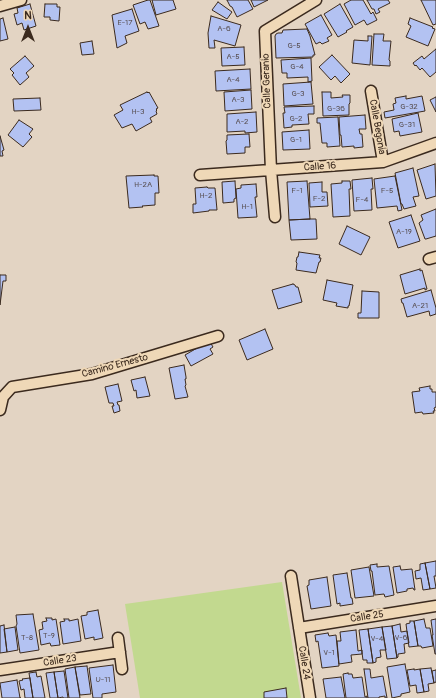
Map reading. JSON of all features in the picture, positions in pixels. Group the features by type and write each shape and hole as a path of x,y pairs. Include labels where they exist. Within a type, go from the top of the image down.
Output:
{"street":[{"path":"0,6 21,0"},
{"name":"Calle Geranio","path":"275,217 271,170 265,31 316,0"},
{"name":"Calle Begonia","path":"370,91 383,162"},
{"name":"Calle 16","path":"200,175 383,162 436,143"},
{"name":"Camino Ernesto","path":"0,410 4,397 12,386 92,374 218,336"},
{"name":"Calle 24","path":"291,576 310,698"},
{"name":"Calle 25","path":"299,628 436,606"},
{"path":"118,638 122,669"},
{"name":"Calle 23","path":"0,670 120,652"}],"green space":[{"path":"282,582 301,698 140,698 125,604"}],"building":[{"path":"150,0 159,26 148,29 145,22 140,24 133,5"},
{"path":"152,0 173,0 176,9 156,15"},
{"path":"227,0 248,0 253,9 237,17"},
{"path":"251,0 268,0 254,7"},
{"path":"351,0 363,0 371,14 373,12 377,20 367,25 364,20 355,25 344,4"},
{"path":"367,0 388,0 390,3 378,9 380,12 376,14"},
{"path":"421,0 436,0 436,24 433,25"},
{"path":"218,2 232,12 227,19 212,10"},
{"path":"30,4 36,26 24,30 22,23 17,25 14,14 18,13 17,8"},
{"path":"45,4 57,4 57,7 60,7 59,21 50,20 50,17 44,17"},
{"path":"340,4 353,27 338,37 324,14"},
{"path":"132,9 139,31 125,36 127,43 117,48 112,15"},
{"path":"321,15 332,35 327,38 329,41 322,44 320,42 316,44 305,24"},
{"path":"211,16 241,25 235,46 214,40 215,48 209,48 208,33"},
{"path":"3,18 8,39 0,41 0,19"},
{"path":"410,18 435,29 428,46 406,37 411,26 408,24"},
{"path":"307,29 315,55 313,55 313,57 276,58 276,34 282,33 283,30"},
{"path":"374,34 384,34 383,41 391,41 389,60 390,66 372,65"},
{"path":"368,36 372,36 370,65 352,63 354,40 368,41"},
{"path":"92,41 94,54 82,55 80,43"},
{"path":"244,47 245,65 222,66 221,48"},
{"path":"436,49 436,72 430,77 422,68 420,70 413,63 422,56 424,59"},
{"path":"332,55 350,74 341,83 335,76 331,80 319,67"},
{"path":"25,56 34,66 26,73 29,77 20,85 12,75 14,73 10,69"},
{"path":"311,58 312,81 308,82 308,77 287,78 287,73 282,73 281,60"},
{"path":"250,69 251,89 216,91 215,71"},
{"path":"311,82 313,104 284,106 283,84"},
{"path":"251,90 252,109 225,111 224,92"},
{"path":"149,92 158,108 156,109 157,114 150,118 152,122 136,131 132,124 122,128 114,115 123,110 120,105"},
{"path":"322,92 331,92 331,98 343,97 342,95 350,95 349,115 323,116"},
{"path":"406,96 406,99 422,96 425,111 385,118 384,112 394,110 393,104 396,103 395,98"},
{"path":"436,97 436,112 430,100"},
{"path":"40,98 41,110 14,111 13,99"},
{"path":"314,106 314,114 308,114 309,124 292,125 292,127 284,128 284,107"},
{"path":"256,112 257,132 227,132 227,114"},
{"path":"418,113 422,132 400,136 399,131 394,132 392,119"},
{"path":"365,115 366,129 359,129 360,134 362,134 363,147 342,147 339,117"},
{"path":"338,117 340,146 327,147 327,143 322,143 320,123 317,123 317,118"},
{"path":"19,120 33,129 29,134 32,137 23,147 8,135"},
{"path":"309,130 310,149 283,150 282,132"},
{"path":"249,134 250,147 245,147 245,153 227,154 227,135"},
{"path":"0,136 4,150 2,151 3,156 0,156"},
{"path":"435,164 436,196 426,199 417,170"},
{"path":"413,168 419,196 413,197 416,206 404,209 401,204 395,173"},
{"path":"126,176 158,176 159,193 155,193 155,205 129,208"},
{"path":"395,176 402,210 398,211 397,206 377,208 374,179"},
{"path":"372,178 372,210 354,211 352,180"},
{"path":"235,181 236,198 234,199 234,202 223,203 222,182"},
{"path":"307,181 310,219 289,220 287,182"},
{"path":"342,181 350,181 350,216 333,217 331,184 342,183"},
{"path":"322,182 322,192 327,192 328,206 310,207 309,183"},
{"path":"256,184 257,197 255,197 257,217 238,218 236,189 241,188 241,185"},
{"path":"195,188 215,188 217,210 193,213 193,204 196,204"},
{"path":"436,209 436,236 425,239 419,223 423,220 421,215"},
{"path":"411,215 420,241 398,248 389,222"},
{"path":"316,219 317,239 291,240 289,220"},
{"path":"347,226 370,237 361,255 339,244"},
{"path":"299,252 320,255 319,258 321,258 316,273 296,270 296,262"},
{"path":"420,269 420,271 422,270 427,289 425,290 425,288 405,294 400,275"},
{"path":"0,275 6,275 6,281 3,281 0,305"},
{"path":"327,280 353,285 348,308 336,306 337,303 323,300"},
{"path":"293,284 298,287 302,302 278,309 272,290"},
{"path":"431,290 436,308 436,314 430,316 429,311 407,317 401,299"},
{"path":"362,291 379,292 379,318 358,318 358,313 361,313"},
{"path":"265,329 273,349 247,360 239,340"},
{"path":"210,342 213,347 210,349 213,354 191,366 185,355"},
{"path":"184,365 186,377 185,386 188,397 175,399 169,368"},
{"path":"145,377 150,396 137,398 136,390 134,391 131,380"},
{"path":"118,384 122,401 117,402 120,411 114,413 112,406 114,406 113,403 109,403 105,387"},
{"path":"430,386 432,392 436,392 436,407 434,408 435,411 433,411 434,413 415,413 412,392 420,391 419,388"},
{"path":"436,561 436,576 434,576 436,588 430,589 425,563"},
{"path":"425,563 430,589 423,590 421,578 416,579 415,571 420,570 420,564"},
{"path":"377,564 377,567 389,566 394,595 385,597 384,594 375,595 370,565"},
{"path":"400,566 401,570 412,569 415,590 413,588 407,589 407,591 397,593 393,567"},
{"path":"369,567 374,596 355,598 351,570"},
{"path":"347,573 353,604 340,606 340,603 337,604 333,575"},
{"path":"327,577 331,606 311,609 307,586 309,585 309,580"},
{"path":"98,610 103,638 94,640 94,637 85,639 81,616 87,615 87,612"},
{"path":"33,614 39,650 20,653 16,615"},
{"path":"46,618 52,618 52,620 56,619 60,645 51,646 50,643 41,645 39,630 43,629 42,622 47,621"},
{"path":"64,619 69,619 69,621 78,619 81,641 63,644 60,622 65,621"},
{"path":"424,619 426,628 430,628 433,646 422,648 421,646 418,646 414,621"},
{"path":"436,619 436,654 435,654 431,620"},
{"path":"410,621 414,621 418,646 409,647 406,624 410,623"},
{"path":"400,624 401,632 407,631 409,643 404,644 405,653 398,654 397,658 392,626"},
{"path":"4,625 7,652 0,653 0,626"},
{"path":"392,626 397,658 387,659 382,627"},
{"path":"15,627 18,650 7,652 4,629"},
{"path":"382,627 386,650 380,650 381,657 376,658 376,662 373,663 368,629"},
{"path":"368,629 373,663 367,663 367,660 363,660 359,630"},
{"path":"356,630 358,651 362,650 362,654 351,655 352,662 339,664 337,641 341,641 340,632"},
{"path":"328,633 329,636 336,635 339,666 322,668 318,641 316,642 315,635"},
{"path":"405,664 410,692 392,698 387,667"},
{"path":"113,665 116,692 102,694 102,698 93,698 89,668"},
{"path":"87,666 91,694 80,695 75,667"},
{"path":"75,667 80,698 69,698 65,669"},
{"path":"431,668 434,683 428,684 429,691 424,692 420,669"},
{"path":"364,669 370,669 371,678 383,676 387,698 385,698 385,696 379,698 368,698"},
{"path":"420,669 424,692 417,693 416,685 410,686 407,670"},
{"path":"436,670 436,682 434,683 432,671"},
{"path":"64,671 68,698 58,698 54,672"},
{"path":"36,672 37,677 41,676 45,698 33,698 29,673"},
{"path":"54,672 58,698 50,698 46,673"},
{"path":"343,674 352,674 353,678 362,677 365,697 367,696 367,698 346,698"},
{"path":"341,677 345,698 326,698 323,679"},
{"path":"30,678 33,698 25,698 24,689 21,690 19,681"},
{"path":"17,680 20,698 2,698 0,683"},
{"path":"286,688 287,698 264,698 264,692"}]}
